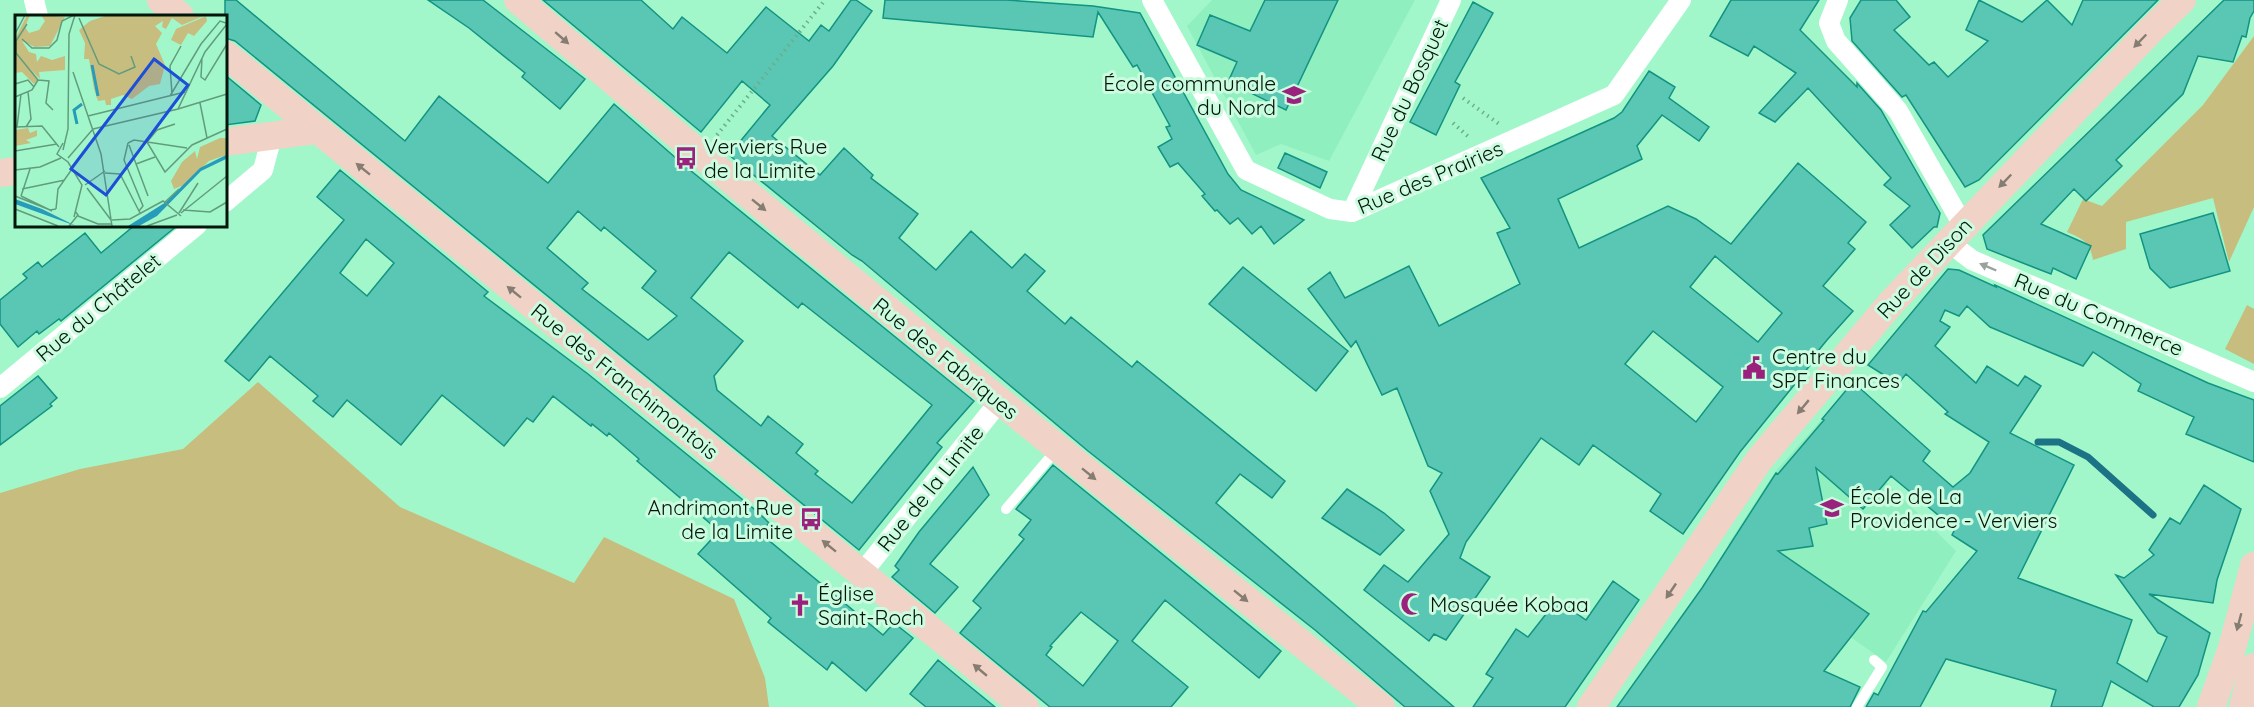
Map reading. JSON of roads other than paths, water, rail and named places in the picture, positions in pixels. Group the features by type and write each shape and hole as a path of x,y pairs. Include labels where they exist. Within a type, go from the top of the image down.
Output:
{"street":[{"path":"34,0 38,15"},
{"path":"160,0 179,15"},
{"name":"Rue des Fabriques","path":"518,0 700,156 999,402 1381,707"},
{"name":"Rue du Bosquet","path":"1352,212 1451,0"},
{"name":"Rue des Prairies","path":"1155,5 1246,170 1330,209 1352,212 1614,95 1681,0"},
{"path":"1838,0 1829,23 1836,41 1898,111 1955,233"},
{"name":"Rue de Dison","path":"1591,707 1759,460 1891,303 1955,233 2182,0"},
{"name":"Rue des Franchimontois","path":"226,55 315,130 1025,707"},
{"path":"226,142 315,130"},
{"path":"226,201 263,170 272,136"},
{"path":"0,173 15,171"},
{"name":"Rue du Châtelet","path":"0,388 196,226"},
{"name":"Rue du Commerce","path":"1955,233 1972,260 2254,382"},
{"name":"Rue de la Limite","path":"862,573 999,402"},
{"path":"2211,707 2232,648 2254,566"},
{"path":"2247,704 2254,667"}],"lane":[{"path":"1006,509 1057,449"},
{"path":"1857,707 1882,667 1874,660"}],"waterway":[{"path":"2038,442 2059,442 2088,457 2153,515"}],"place":[{"name":"École communale du Nord","path":"1294,95"},
{"name":"Verviers Rue de la Limite","path":"686,158"},
{"name":"Centre du SPF Finances","path":"1754,368"},
{"name":"École de La Providence - Verviers","path":"1832,508"},
{"name":"Andrimont Rue de la Limite","path":"811,519"},
{"name":"Mosquée Kobaa","path":"1412,604"},
{"name":"Église Saint-Roch","path":"800,605"}]}
